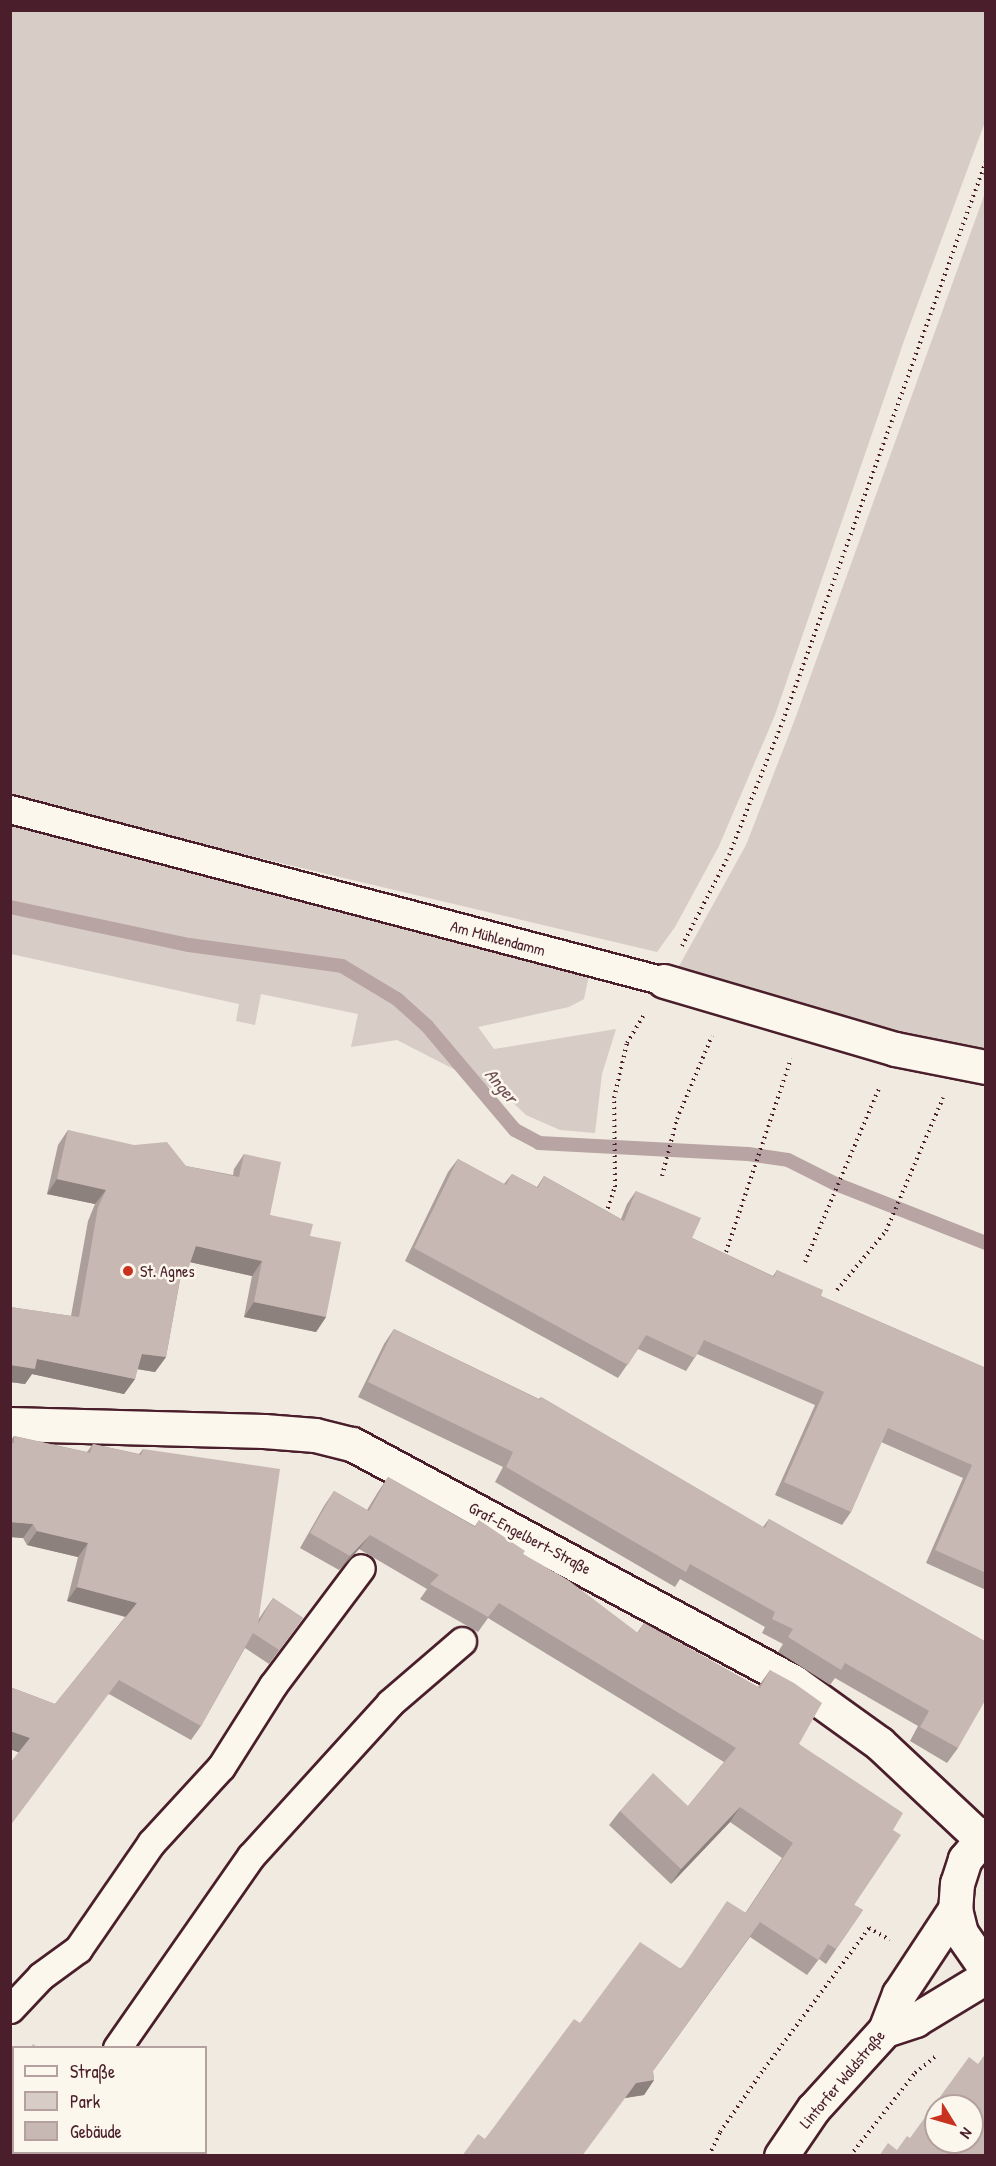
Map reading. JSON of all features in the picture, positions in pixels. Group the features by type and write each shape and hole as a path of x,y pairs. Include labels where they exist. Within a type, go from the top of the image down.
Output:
{"street":[{"name":"Am Mühlendamm","path":"664,981 895,1049 972,1064"},
{"name":"Graf-Engelbert-Straße","path":"10,1424 264,1431 315,1435 352,1444 794,1682 879,1743 983,1836"},
{"path":"983,1836 965,1859 957,1884 955,1909 961,1933 986,1969"},
{"name":"Lintorfer Waldstraße","path":"781,2156 821,2100 885,2030 900,1994 955,1909"},
{"path":"885,2030 915,2020 986,1977"}],"lane":[{"name":"Am Mühlendamm","path":"10,809 664,981"},
{"path":"10,2010 41,1976 78,1950 151,1844 220,1767 273,1685 361,1568"},
{"path":"118,2046 251,1856 390,1703 462,1641"}],"path":[{"path":"605,1217 615,1187 614,1098 627,1043 664,981 729,855 783,721 986,161"},
{"path":"662,1176 677,1119 727,999"},
{"path":"726,1252 769,1130 803,1022"},
{"path":"805,1262 895,1049"},
{"path":"837,1290 886,1231 907,1179 972,1064"},
{"path":"709,2156 752,2087 868,1928 922,1958"},
{"path":"850,2156 915,2073 941,2053"}],"green space":[{"path":"10,11 985,11 985,122 905,338 775,715 719,846 675,927 657,952 128,827 11,795"},
{"path":"985,193 985,1055 739,991 678,968 746,845 795,719"},
{"path":"10,818 589,975 584,999 569,1007 478,1027 494,1049 616,1029 602,1074 595,1133 560,1130 526,1115 506,1096 397,1040 351,1047 358,1014 261,994 255,1025 236,1021 239,1004 11,954"}],"building":[{"path":"68,1130 134,1145 167,1142 186,1166 239,1177 244,1154 281,1162 270,1215 313,1224 310,1236 341,1242 326,1317 254,1302 262,1261 196,1246 188,1269 182,1268 166,1357 142,1354 135,1379 37,1359 35,1369 10,1365 10,1307 79,1317 98,1207 106,1190 57,1179"},
{"path":"458,1159 506,1185 512,1174 538,1188 544,1176 624,1221 636,1191 701,1218 692,1238 774,1277 777,1270 823,1290 821,1296 986,1368 986,1573 935,1550 972,1465 888,1428 851,1512 784,1482 824,1392 704,1340 695,1358 646,1335 628,1365 414,1248"},
{"path":"394,1329 540,1400 541,1397 765,1528 769,1519 986,1642 986,1699 958,1748 920,1727 929,1711 845,1663 841,1670 788,1637 793,1629 772,1619 775,1612 690,1564 686,1572 506,1467 513,1452 368,1382"},
{"path":"14,1436 90,1453 93,1444 141,1455 143,1449 280,1469 258,1624 273,1598 303,1618 279,1650 253,1633 201,1726 119,1680 10,1826 10,1763 30,1738 10,1731 10,1687 55,1704 137,1603 77,1587 88,1543 37,1531 33,1524 10,1522 10,1443 14,1443"},
{"path":"388,1477 475,1527 479,1520 525,1551 523,1554 568,1580 638,1633 644,1623 760,1688 770,1670 794,1683 822,1703 799,1744 903,1813 893,1830 901,1835 854,1905 863,1910 836,1949 828,1944 818,1960 760,1922 653,2071 654,2080 636,2083 582,2156 462,2156 478,2134 485,2139 574,2019 580,2023 640,1942 681,1969 727,1901 746,1913 793,1843 740,1807 681,1869 620,1811 653,1773 688,1806 736,1748 499,1603 488,1617 430,1584 439,1575 370,1535 350,1556 310,1533 334,1491 369,1511"},
{"path":"986,2053 986,2156 879,2156 888,2143 897,2150 907,2136 910,2138 924,2119 924,2154 984,2154 984,2094 942,2094 969,2057 978,2064"}],"waterway":[{"name":"Anger","path":"10,907 189,945 342,966 397,999 427,1026 515,1130 539,1143 748,1154 788,1160 836,1184 986,1243"}],"place":[{"name":"St. Agnes","path":"128,1271"}]}
